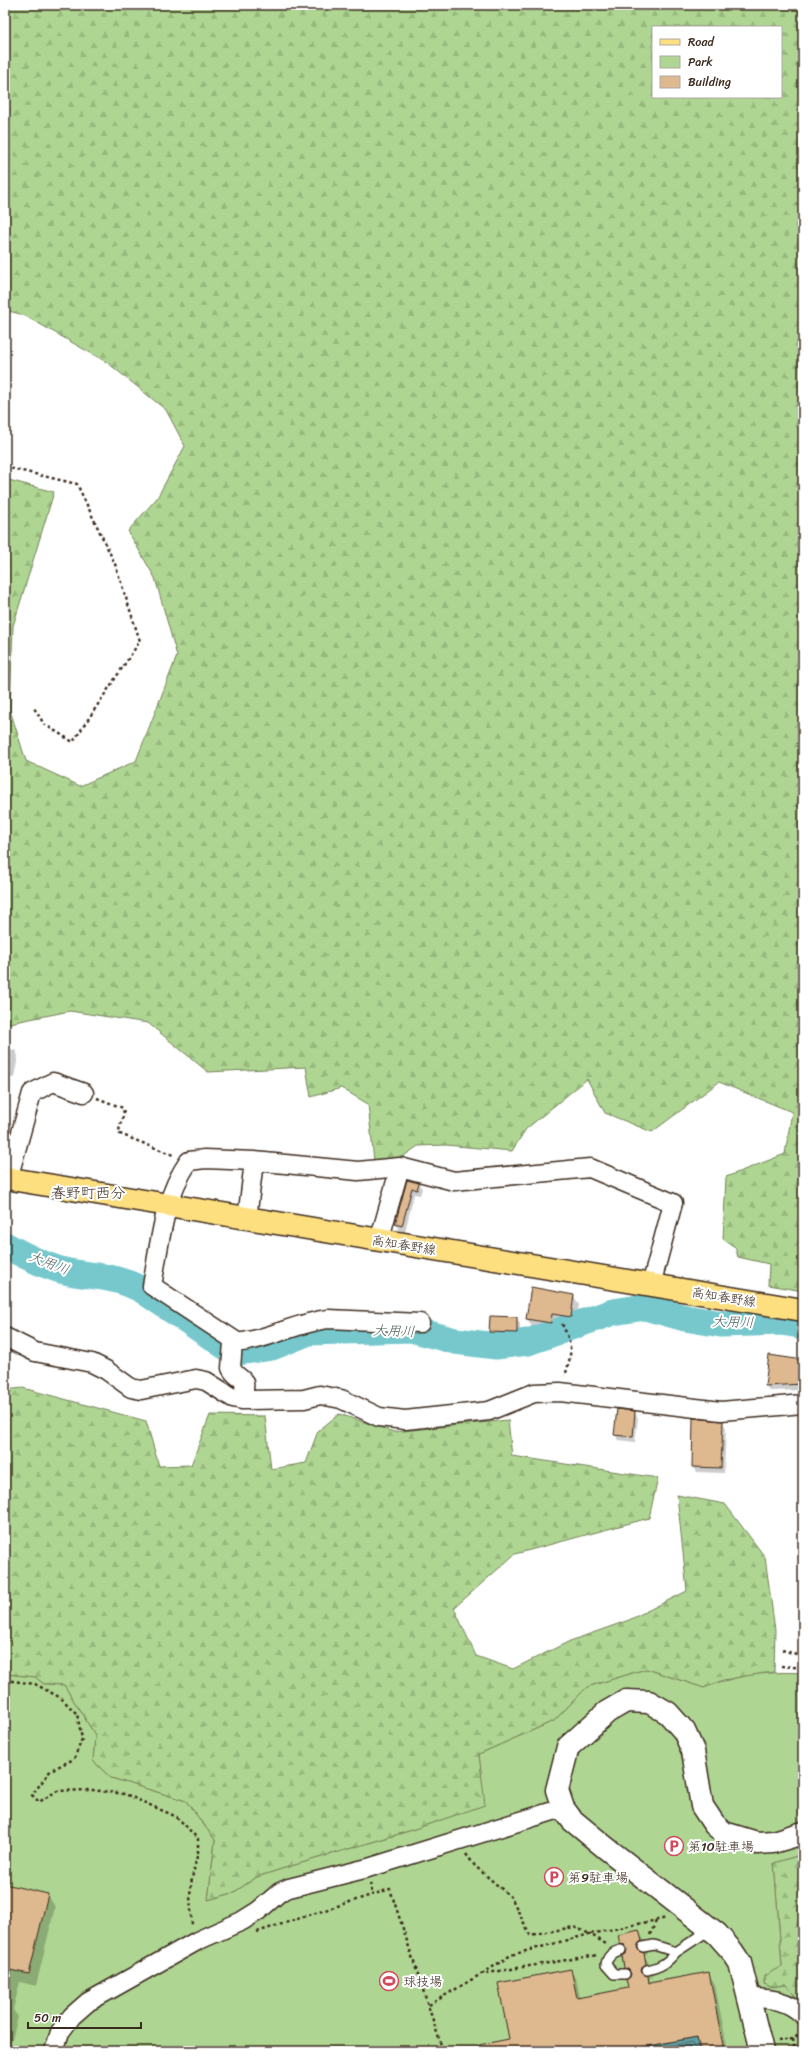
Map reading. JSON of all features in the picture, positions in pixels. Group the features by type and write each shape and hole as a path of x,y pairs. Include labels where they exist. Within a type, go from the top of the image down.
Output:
{"main road":[{"name":"高知春野線","path":"6,1178 379,1241 803,1310"}],"street":[{"path":"6,1178 32,1093 53,1082 84,1093"},
{"path":"242,1400 245,1386 244,1382 232,1372 230,1363 234,1340 152,1286 166,1205 178,1176 189,1161 206,1159 254,1161 358,1171 400,1167 454,1181 590,1168 673,1203 652,1285"},
{"path":"247,1219 254,1161"},
{"path":"379,1241 400,1167"},
{"path":"232,1350 313,1320 328,1319 420,1323"},
{"path":"5,1338 35,1352 92,1362 131,1388 141,1390 196,1380 206,1381 233,1398 242,1400 304,1399 320,1395 342,1399 379,1417 405,1420 489,1411 534,1393 560,1392 721,1411 803,1404"},
{"path":"771,2046 749,1998 740,1963 732,1951 711,1930 572,1820 564,1808 558,1790 568,1746 607,1712 626,1701 649,1702 668,1713 684,1731 693,1751 702,1806 714,1824 724,1833 757,1843 772,1842 803,1833"},
{"path":"54,2051 60,2032 72,2016 88,2002 197,1941 242,1921 258,1911 280,1892 290,1888 368,1868 564,1808"},
{"path":"749,1998 770,1998 783,2002 797,2009 803,2015"}],"lane":[{"path":"647,1970 657,1968 667,1963 676,1952 711,1930"},
{"path":"643,1947 654,1945 676,1952"},
{"path":"618,1951 606,1960 606,1965 614,1974 625,1974"}],"path":[{"path":"5,467 77,484 115,564 140,641 73,742 44,724 34,708"},
{"path":"84,1093 123,1108 124,1111 118,1130 120,1134 189,1161"},
{"path":"560,1392 571,1355 568,1336 562,1324"},
{"path":"782,1650 803,1656"},
{"path":"781,1666 803,1668"},
{"path":"5,1680 35,1684 62,1698 77,1714 82,1740 74,1759 51,1770 32,1795 39,1802 57,1790 92,1790 125,1794 177,1817 198,1839 198,1852 190,1890 191,1914"},
{"path":"465,1853 475,1866 511,1897 530,1934 574,1927 590,1934 618,1951"},
{"path":"255,1932 390,1889 443,2051"},
{"path":"429,2005 511,1955 590,1934 671,1917"},
{"path":"481,1974 618,1951"},
{"path":"771,2046 793,2040 803,2032"},
{"path":"793,2040 795,2051"},
{"path":"9,2051 10,2048 24,2051"}],"green space":[{"path":"5,5 803,5 803,1291 768,1285 769,1264 738,1257 735,1247 723,1239 726,1177 785,1154 792,1112 719,1082 652,1132 605,1113 587,1079 526,1129 512,1151 446,1145 418,1146 398,1160 374,1161 368,1104 341,1088 311,1097 306,1067 208,1072 148,1023 70,1011 5,1024 5,886 9,880 5,868 5,479 54,492 13,626 10,710 26,761 80,786 136,761 177,656 155,578 128,531 157,498 185,446 166,410 108,363 24,315 5,310"},
{"path":"23,1388 146,1421 159,1466 191,1465 210,1415 265,1416 271,1469 306,1463 318,1431 339,1414 394,1432 508,1420 512,1456 658,1478 649,1518 515,1554 454,1608 476,1656 513,1669 570,1641 629,1620 687,1591 677,1495 725,1504 765,1557 775,1630 774,1672 723,1680 704,1688 646,1669 587,1687 554,1721 479,1754 486,1805 406,1832 257,1877 233,1893 208,1900 215,1840 186,1801 111,1778 93,1761 95,1735 64,1685 44,1684 35,1677 5,1674 5,1390"},
{"path":"646,1669 704,1688 740,1677 765,1673 803,1673 803,1854 774,1863 782,1966 764,1976 764,1984 771,1987 786,1985 803,2005 803,2051 5,2051 5,1674 35,1677 44,1684 64,1685 95,1735 93,1761 111,1778 186,1801 215,1840 208,1900 233,1893 257,1877 406,1832 485,1805 479,1754 554,1721 587,1687"},
{"path":"803,1854 803,2005 786,1985 771,1987 764,1984 764,1975 782,1966 774,1863"}],"water":[{"path":"697,2037 700,2051 622,2051"}],"building":[{"path":"407,1180 419,1183 417,1190 412,1188 402,1226 395,1224"},
{"path":"531,1287 574,1295 571,1317 552,1314 551,1323 526,1319"},
{"path":"490,1316 517,1317 517,1333 489,1332"},
{"path":"769,1355 803,1360 803,1384 765,1386"},
{"path":"617,1409 635,1411 633,1437 614,1435"},
{"path":"693,1418 723,1421 721,1468 692,1467"},
{"path":"5,1884 48,1894 29,1974 5,1969"},
{"path":"639,1930 642,1941 637,1948 644,1953 646,1964 643,1966 641,1971 643,1974 648,1976 649,1983 709,1972 724,2051 700,2051 697,2037 622,2051 479,2051 479,2045 509,2039 498,1983 571,1969 577,1998 628,1988 626,1980 631,1974 628,1969 624,1968 622,1956 626,1954 627,1949 625,1945 620,1944 618,1935"}],"waterway":[{"name":"大用川","path":"5,1245 53,1268 107,1278 125,1282 134,1286 144,1291 225,1346 239,1352 272,1347 309,1332 411,1329 455,1341 496,1346 528,1342 613,1312 645,1307 685,1318 721,1324 781,1322 800,1325 803,1328"}],"place":[{"name":"第10駐車場","path":"674,1846"},
{"name":"第9駐車場","path":"554,1877"},
{"name":"球技場","path":"389,1981"}],"district":[{"name":"春野町西分","path":"88,1193"}]}
